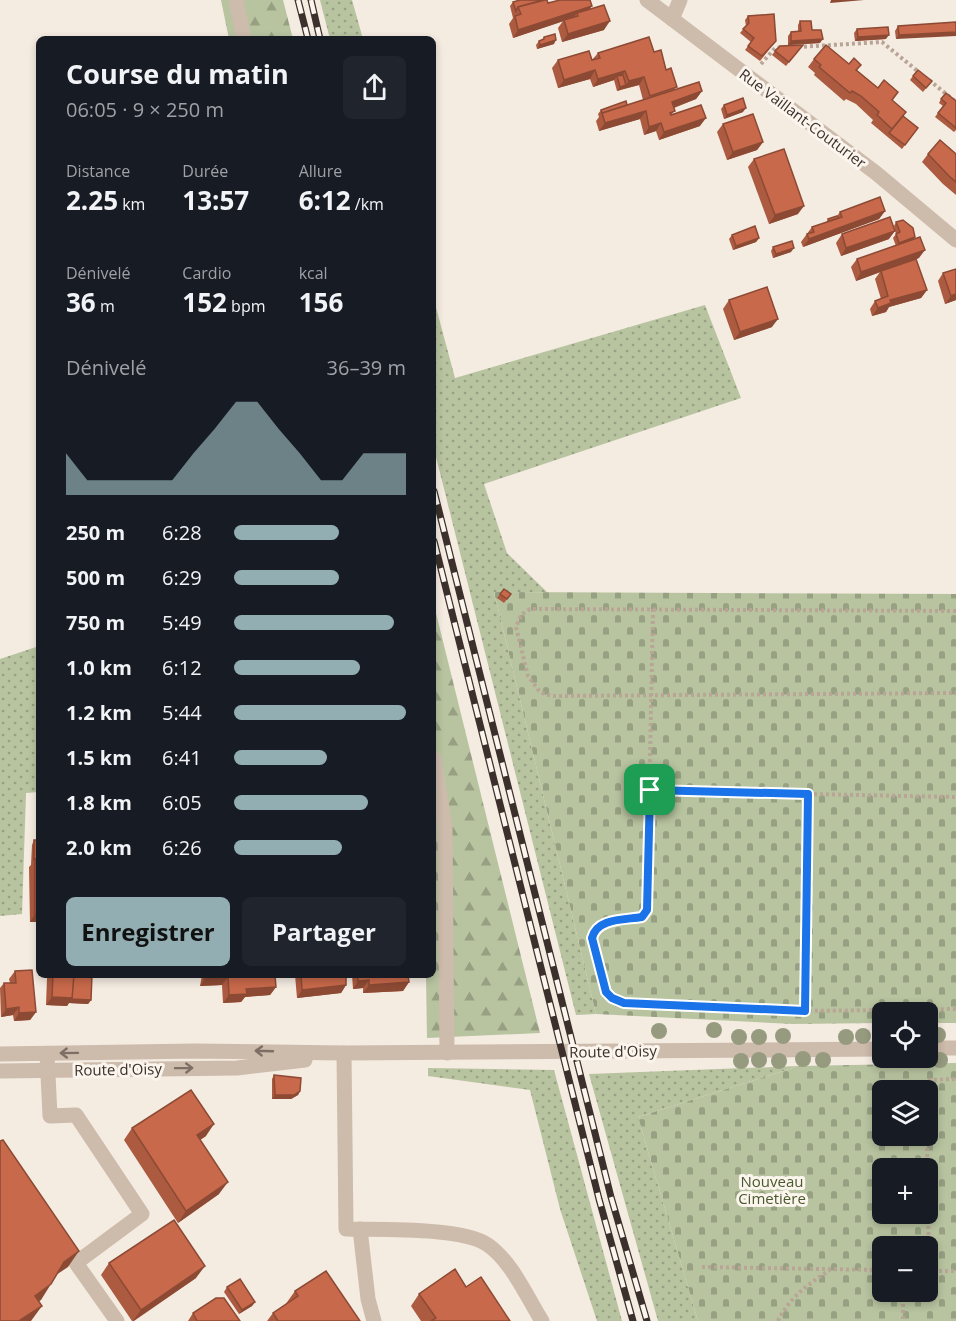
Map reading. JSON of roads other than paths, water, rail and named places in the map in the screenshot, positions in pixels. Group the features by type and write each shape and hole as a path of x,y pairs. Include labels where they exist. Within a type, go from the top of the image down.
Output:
{"street":[{"path":"236,0 243,36"},
{"name":"Rue Vaillant-Couturier","path":"647,0 876,173 956,240"},
{"path":"672,19 680,0"},
{"path":"436,771 445,827 447,1053"},
{"path":"938,1048 956,1048"},
{"name":"Route d'Oisy","path":"0,1054 196,1051 447,1053 872,1049"},
{"path":"344,1053 346,1229 466,1235 488,1244 503,1259 542,1321"},
{"name":"Route d'Oisy","path":"0,1071 259,1066 344,1053"},
{"path":"46,1054 50,1116 76,1115 142,1214 76,1263 117,1321"},
{"path":"360,1229 368,1299 374,1321"}],"railway":[{"path":"298,0 307,36"},
{"path":"311,0 319,36"},
{"path":"436,499 611,1197 647,1321"},
{"path":"436,549 599,1199 633,1321"}],"park label":[{"name":"Nouveau Cimetière","path":"772,1190"}]}
